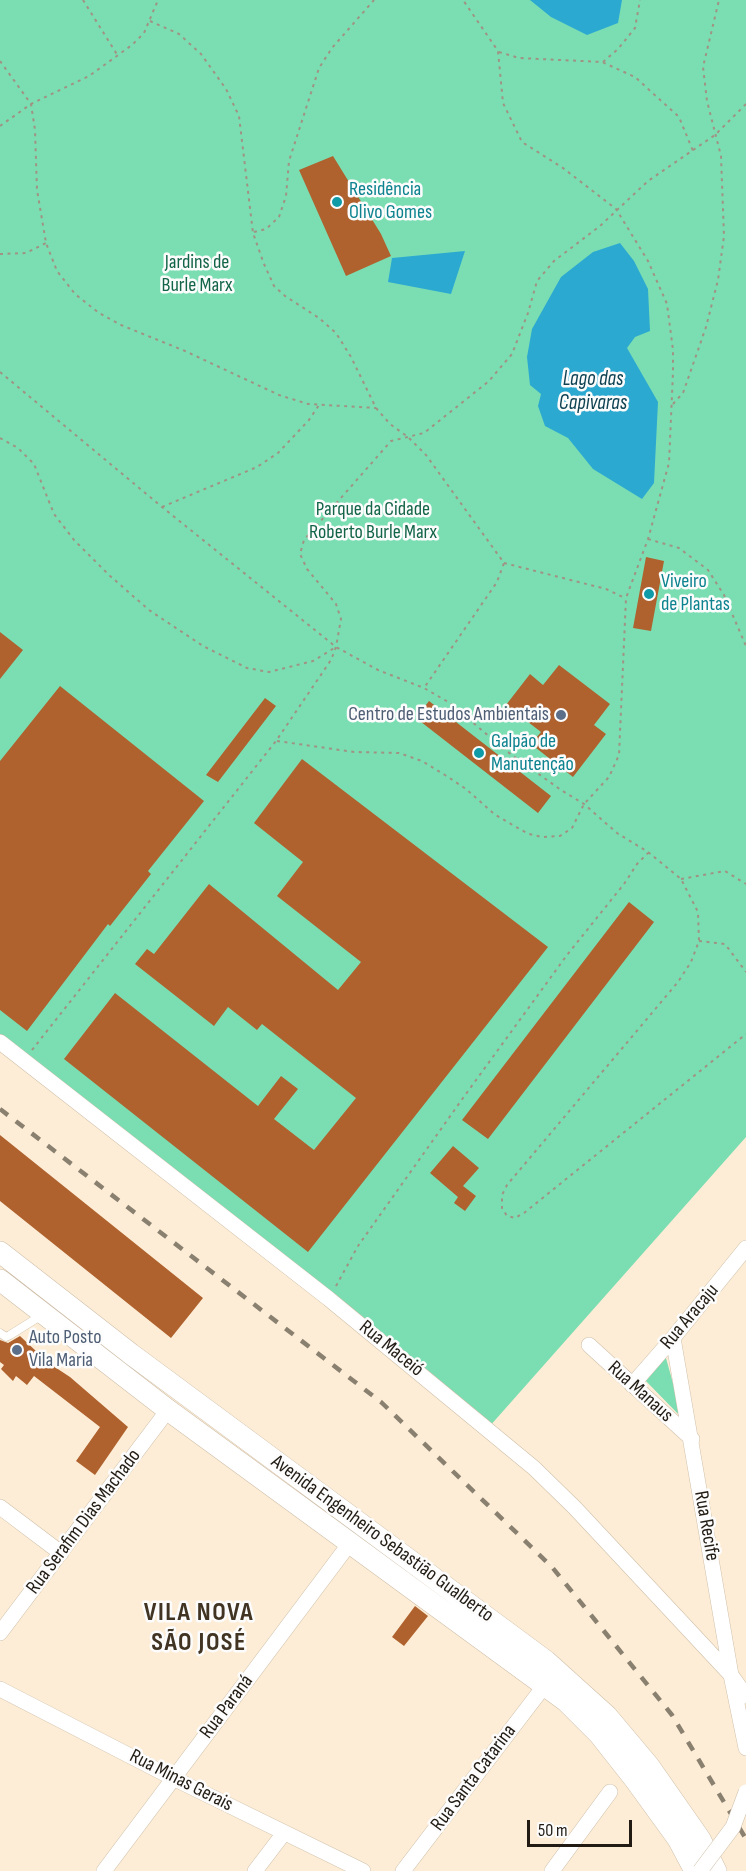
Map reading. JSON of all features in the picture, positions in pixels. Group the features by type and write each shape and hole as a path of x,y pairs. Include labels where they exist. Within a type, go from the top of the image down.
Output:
{"main road":[{"name":"Avenida Engenheiro Sebastião Gualberto","path":"0,1252 131,1354 546,1660 607,1716 649,1766 700,1839 716,1871"},
{"name":"Avenida Engenheiro Sebastião Gualberto","path":"0,1281 168,1410 545,1684 582,1716 617,1755 678,1839 695,1871"}],"street":[{"name":"Rua Maceió","path":"0,1042 329,1299 534,1468 589,1522 731,1675 746,1696"},
{"name":"Rua Aracaju","path":"632,1385 746,1248"},
{"name":"Rua Recife","path":"673,1338 731,1675 746,1748"},
{"name":"Rua Manaus","path":"589,1345 692,1439"},
{"name":"Rua Serafim Dias Machado","path":"0,1633 168,1410"},
{"path":"0,1507 60,1553"},
{"name":"Rua Paraná","path":"104,1871 350,1543"},
{"name":"Rua Santa Catarina","path":"403,1871 545,1684"},
{"name":"Rua Minas Gerais","path":"0,1689 173,1778 363,1871"},
{"path":"552,1871 610,1792"},
{"path":"700,1871 733,1827 746,1792"},
{"path":"255,1871 284,1833"}],"lane":[{"path":"0,1333 6,1337 43,1314"}],"path":[{"path":"83,0 117,56"},
{"path":"0,126 31,104 89,76 117,56 144,33 158,0"},
{"path":"253,233 266,229 279,217 286,196 289,161 320,68 332,48 374,0"},
{"path":"276,741 354,752 399,753 422,761 466,789 494,814 529,834 542,837 560,836 572,828 584,804 609,777 619,755 626,598 648,539 669,463 673,404 672,350 667,304 648,261 616,209 563,168 522,142 503,103 498,51 463,0"},
{"path":"602,62 618,49 635,28 639,0"},
{"path":"673,404 683,393 706,327 718,279 724,236 721,156 707,101 703,67 719,0"},
{"path":"150,21 179,34 201,54 226,89 238,116 253,233 274,286 336,333 351,357 376,408 390,424 408,437 426,455 504,563 606,589 626,598"},
{"path":"498,51 519,58 602,62 635,77 679,117 693,151"},
{"path":"0,61 31,104 35,130 37,190 46,243 57,272 75,294 99,313 121,325 279,394 308,404 376,408"},
{"path":"24,1060 276,741 331,660 341,619 336,604 307,569 300,554 304,540 391,441 424,433 489,381 512,354 528,313 537,281 554,261 600,226 648,181 715,135 746,104"},
{"path":"0,254 26,253 46,243"},
{"path":"0,372 162,507 336,647 378,670 424,688 450,703 505,750 584,804 617,833 648,852 681,879 698,912 699,941 691,962 678,982 507,1185 502,1194 502,1208 507,1216 515,1218 524,1213 746,1034"},
{"path":"162,507 256,467 278,453 309,420 320,403"},
{"path":"0,438 18,448 34,464 54,514 74,540 149,610 203,646 247,668 269,672 313,661 336,647"},
{"path":"648,539 679,548 708,570 724,596 746,646"},
{"path":"424,688 497,582 504,563"},
{"path":"329,1299 358,1246 463,1098 567,955 648,852"},
{"path":"681,879 725,871 746,884"},
{"path":"699,941 725,944 746,972"}],"green space":[{"name":"Parque da Cidade Roberto Burle Marx","path":"0,0 746,0 746,1137 489,1427 0,1043"},
{"path":"664,1351 683,1419 643,1378"}],"water":[{"path":"530,0 622,0 618,23 587,35 551,17"},
{"name":"Lago das Capivaras","path":"620,243 634,261 648,289 650,331 635,337 627,348 658,402 654,483 642,499 593,469 568,438 545,426 538,406 541,394 530,385 527,357 532,329 561,277 593,252"},
{"path":"465,251 451,294 388,282 392,258"}],"building":[{"name":"Residência Olivo Gomes","path":"333,156 381,234 391,256 346,276 299,170"},
{"name":"Viveiro de Plantas","path":"646,557 664,561 651,631 633,628"},
{"path":"0,632 23,650 0,679"},
{"name":"Centro de Estudos Ambientais","path":"559,665 610,704 594,725 606,734 573,777 531,744 541,732 506,705 530,674 543,685"},
{"path":"60,686 204,801 148,871 151,874 110,926 108,924 27,1031 0,1010 0,761"},
{"path":"265,698 276,706 218,782 206,775"},
{"name":"Galpão de Manutenção","path":"429,701 551,796 538,813 416,718"},
{"path":"302,759 548,947 308,1252 64,1059 115,993 258,1106 281,1076 298,1089 274,1119 314,1150 356,1098 262,1024 257,1030 228,1007 214,1026 135,964 147,949 154,954 209,884 338,990 361,962 277,896 303,862 254,823"},
{"path":"629,902 654,922 488,1139 462,1120"},
{"path":"0,1135 203,1298 171,1338 0,1201"},
{"path":"453,1146 479,1168 463,1186 476,1196 465,1211 454,1203 458,1197 430,1173"},
{"path":"20,1336 37,1352 35,1354 70,1377 128,1427 95,1475 76,1461 100,1427 34,1376 27,1385 16,1376 13,1381 1,1369 4,1365 0,1362 0,1340 8,1343"},
{"path":"415,1606 428,1616 404,1646 392,1637"}],"railway":[{"path":"0,1109 381,1402 552,1567 672,1715 746,1839"}],"place":[{"name":"Residência Olivo Gomes","path":"337,202"},
{"name":"Viveiro de Plantas","path":"649,594"},
{"name":"Centro de Estudos Ambientais","path":"561,715"},
{"name":"Galpão de Manutenção","path":"479,753"},
{"name":"Auto Posto Vila Maria","path":"17,1350"}],"district":[{"name":"VILA NOVA SÃO JOSÉ","path":"199,1628"}],"park label":[{"name":"Jardins de Burle Marx","path":"197,274"}]}
